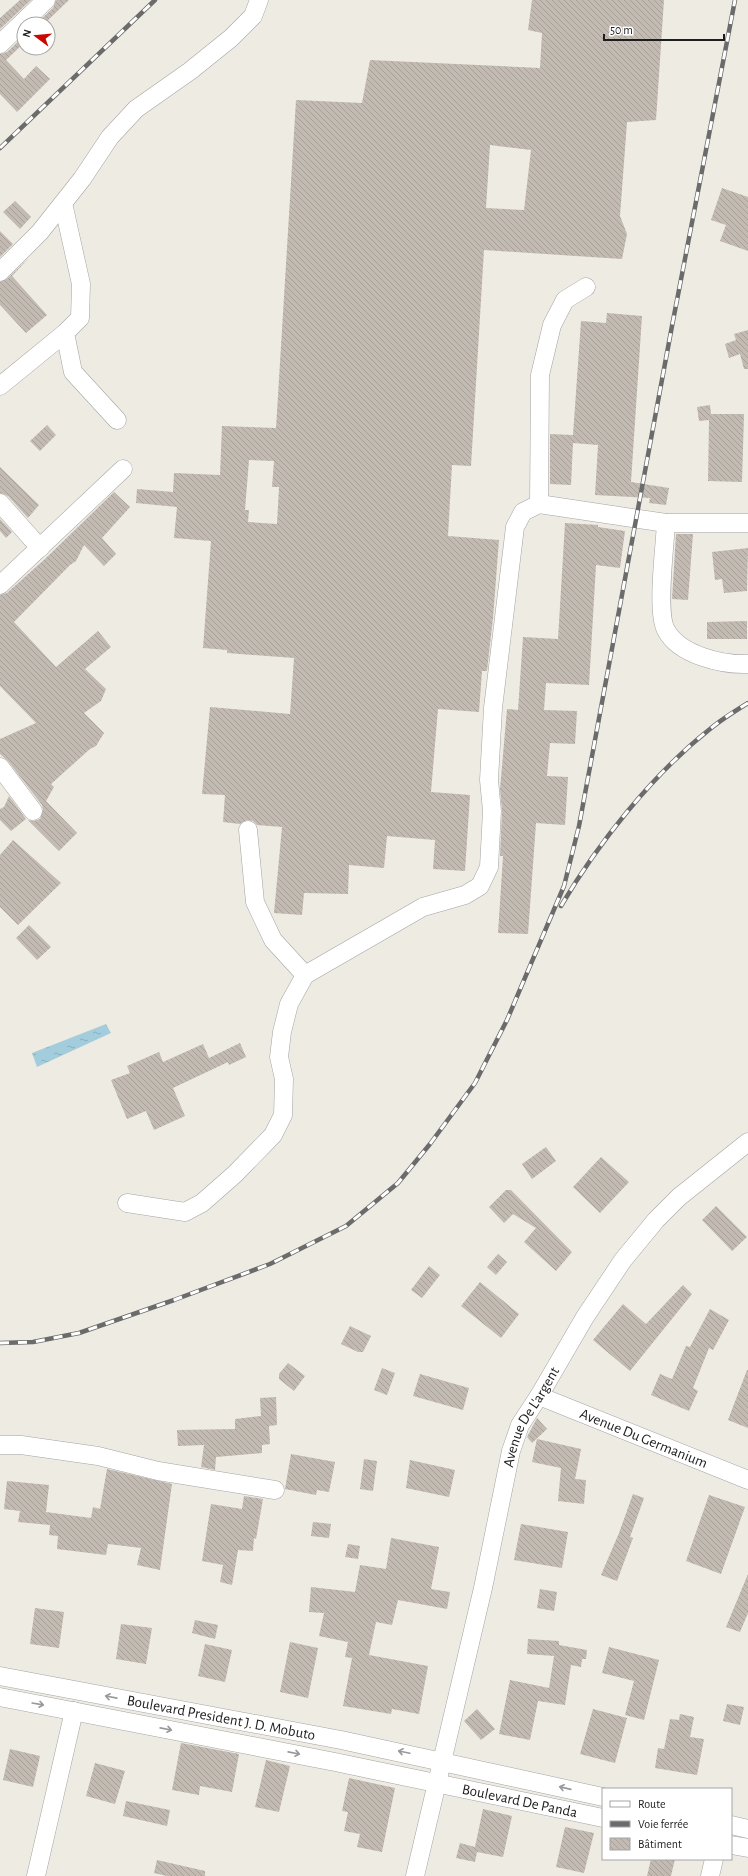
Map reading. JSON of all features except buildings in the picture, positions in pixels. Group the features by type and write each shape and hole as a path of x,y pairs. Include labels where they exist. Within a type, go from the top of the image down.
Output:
{"street":[{"path":"0,44 46,0"},
{"path":"0,272 40,232 64,204 110,137 136,109 190,71 232,38 253,16 258,0"},
{"path":"0,386 65,333 80,318 81,284 64,204"},
{"path":"539,504 540,375 552,325 565,300 586,287"},
{"path":"65,333 73,372 117,420"},
{"path":"0,585 123,469"},
{"path":"0,503 40,548"},
{"path":"128,1203 185,1212 202,1203 235,1174 273,1135 283,1115 284,1079 280,1057 282,1032 289,1004 305,975 423,907 465,894 480,886 489,867 490,860 492,811 489,780 493,708 515,527 523,512 539,504 666,523 748,523"},
{"path":"666,523 661,604 666,630 681,646 708,659 748,664"},
{"path":"0,767 33,811"},
{"path":"248,830 255,902 273,940 305,975"},
{"name":"Avenue De L'argent","path":"415,1876 483,1588 511,1451 520,1426 585,1317 623,1260 656,1220 679,1197 746,1146"},
{"name":"Avenue Du Germanium","path":"539,1396 748,1480"},
{"path":"0,1445 21,1445 98,1456 158,1471 275,1490"},
{"name":"Boulevard President J. D. Mobuto","path":"0,1676 442,1760"},
{"name":"Boulevard President J. D. Mobuto","path":"0,1697 437,1782"},
{"path":"36,1876 42,1856 74,1711"},
{"name":"Boulevard De Panda","path":"442,1760 602,1797"},
{"name":"Boulevard De Panda","path":"437,1782 602,1818"},
{"path":"732,1825 748,1829"},
{"path":"732,1845 748,1848"},
{"path":"710,1876 714,1860"}],"water":[{"path":"106,1024 111,1033 37,1067 32,1053"}],"railway":[{"path":"0,148 155,0"},
{"path":"0,1343 33,1342 79,1333 174,1300 270,1264 346,1226 398,1183 430,1144 475,1083 507,1020 564,886 579,826 672,326 735,0"},
{"path":"561,906 609,834 648,788 689,747 710,729 748,703"}]}
